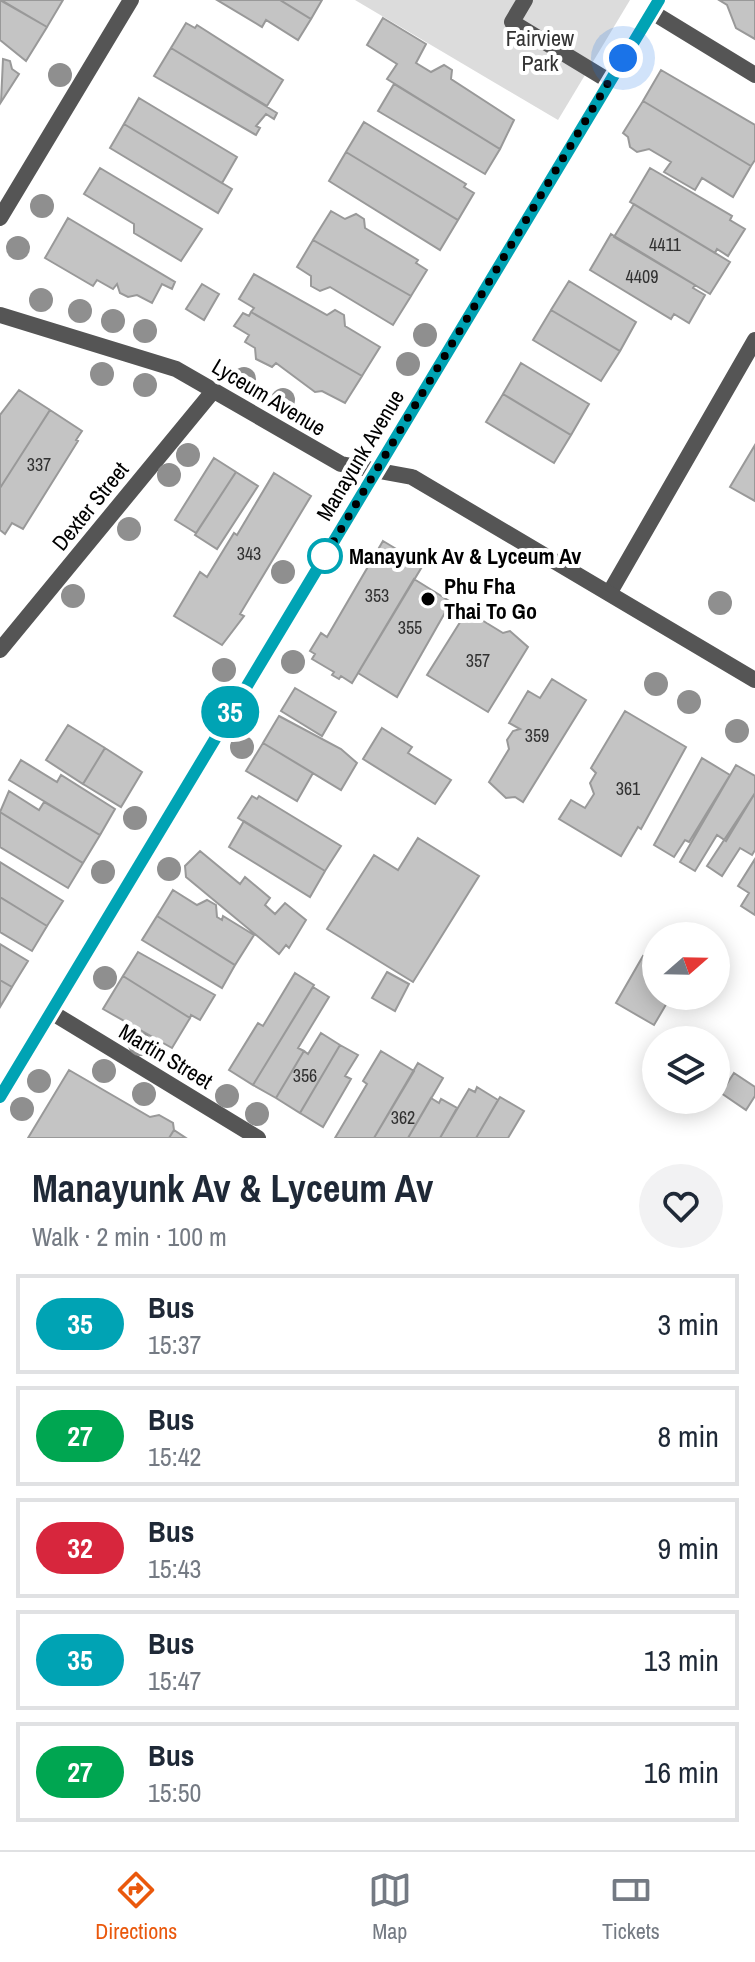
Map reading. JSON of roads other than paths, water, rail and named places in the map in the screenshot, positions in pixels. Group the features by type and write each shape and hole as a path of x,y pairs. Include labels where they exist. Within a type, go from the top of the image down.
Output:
{"street":[{"path":"0,218 131,0"},
{"path":"525,0 512,22 609,81"},
{"path":"655,6 755,75"},
{"name":"Manayunk Avenue","path":"0,1097 655,6"},
{"name":"Lyceum Avenue","path":"0,315 154,362 214,390 349,467 412,477 755,680"},
{"path":"610,592 755,340"},
{"name":"Dexter Street","path":"0,650 214,390"},
{"name":"Martin Street","path":"51,1012 258,1138"}],"place":[{"name":"Manayunk Av & Lyceum Av","path":"325,556"},
{"name":"Phu Fha Thai To Go","path":"428,599"}],"park label":[{"name":"Fairview Park","path":"540,50"}]}
